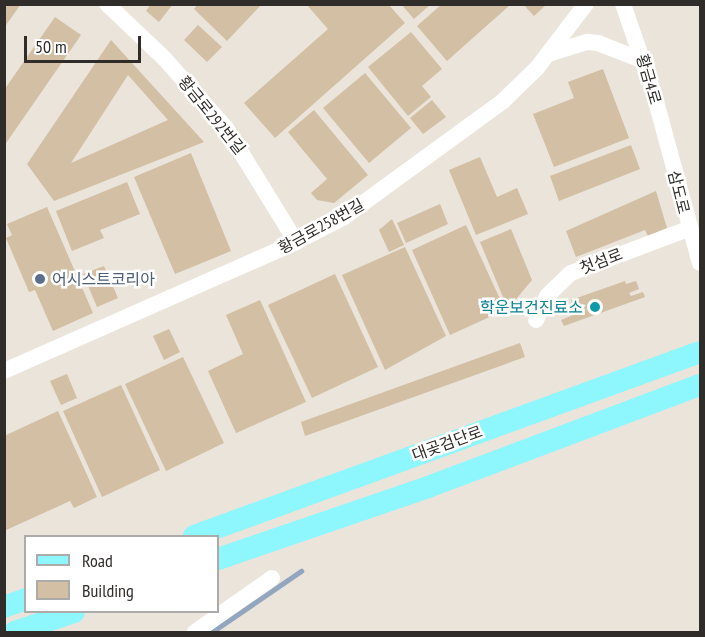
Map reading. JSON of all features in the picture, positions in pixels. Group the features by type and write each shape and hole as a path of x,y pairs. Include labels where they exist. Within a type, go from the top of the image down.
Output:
{"main road":[{"name":"대곶검단로","path":"199,535 700,352"},
{"path":"219,559 428,487 700,385"},
{"path":"4,607 24,600"},
{"path":"15,633 71,613"}],"street":[{"name":"황금로292번길","path":"107,4 165,58 226,128 296,242"},
{"name":"황금로258번길","path":"4,371 296,242 344,217 456,137 515,90 550,53 586,4"},
{"name":"황금4로","path":"623,4 644,60 669,156"},
{"path":"550,53 587,42 644,60"},
{"name":"삼도로","path":"669,156 688,229 700,263"},
{"name":"첫섬로","path":"536,320 547,296 571,273 688,229"},
{"path":"195,633 272,578"}],"building":[{"path":"4,4 21,4 4,28"},
{"path":"151,4 173,4 159,22 146,11"},
{"path":"198,4 262,4 227,41 194,9"},
{"path":"306,4 388,4 405,23 275,138 244,103 328,29"},
{"path":"401,4 431,4 414,19"},
{"path":"442,4 511,4 447,61 417,26"},
{"path":"523,4 547,4 534,16"},
{"path":"55,17 81,35 4,146 4,90"},
{"path":"198,25 222,47 207,62 184,40"},
{"path":"411,32 442,69 422,86 431,97 408,116 368,67"},
{"path":"111,40 204,142 54,201 27,164","holes":["128,75 168,120 71,163"]},
{"path":"603,69 629,138 554,167 533,114 574,98 568,82"},
{"path":"365,73 411,128 369,163 323,108"},
{"path":"432,100 446,117 423,134 410,118"},
{"path":"314,110 368,175 334,203 317,200 311,193 327,179 288,132"},
{"path":"631,145 640,169 559,201 550,176"},
{"path":"191,153 231,251 175,274 134,177"},
{"path":"480,157 497,197 517,188 528,214 476,235 449,170"},
{"path":"127,182 140,214 100,230 104,238 72,251 56,211"},
{"path":"656,191 667,228 648,236 645,230 576,257 566,231"},
{"path":"440,204 448,224 406,243 397,223"},
{"path":"47,207 93,313 53,331 35,290 29,292 6,238 12,235 7,224"},
{"path":"392,219 404,245 389,252 379,230"},
{"path":"466,225 505,310 450,335 412,250"},
{"path":"511,229 532,280 508,309 480,242"},
{"path":"405,247 446,336 385,370 342,275"},
{"path":"104,266 118,298 97,307 83,274"},
{"path":"335,274 378,367 312,398 268,305"},
{"name":"학운보건진료소","path":"625,281 626,284 636,281 639,289 629,293 631,296 643,292 645,297 564,326 561,320 576,314 571,300"},
{"path":"260,300 306,402 236,433 208,371 243,354 226,315"},
{"path":"169,329 180,352 164,360 153,336"},
{"path":"520,343 525,357 305,436 301,422"},
{"path":"183,357 224,443 166,471 125,384"},
{"path":"67,374 77,398 61,405 50,381"},
{"path":"121,385 160,470 102,497 63,411"},
{"path":"58,411 97,497 74,508 70,501 4,531 4,436"}],"waterway":[{"path":"212,632 301,571"}],"place":[{"name":"어시스트코리아","path":"40,279"},
{"name":"학운보건진료소","path":"595,307"}]}
